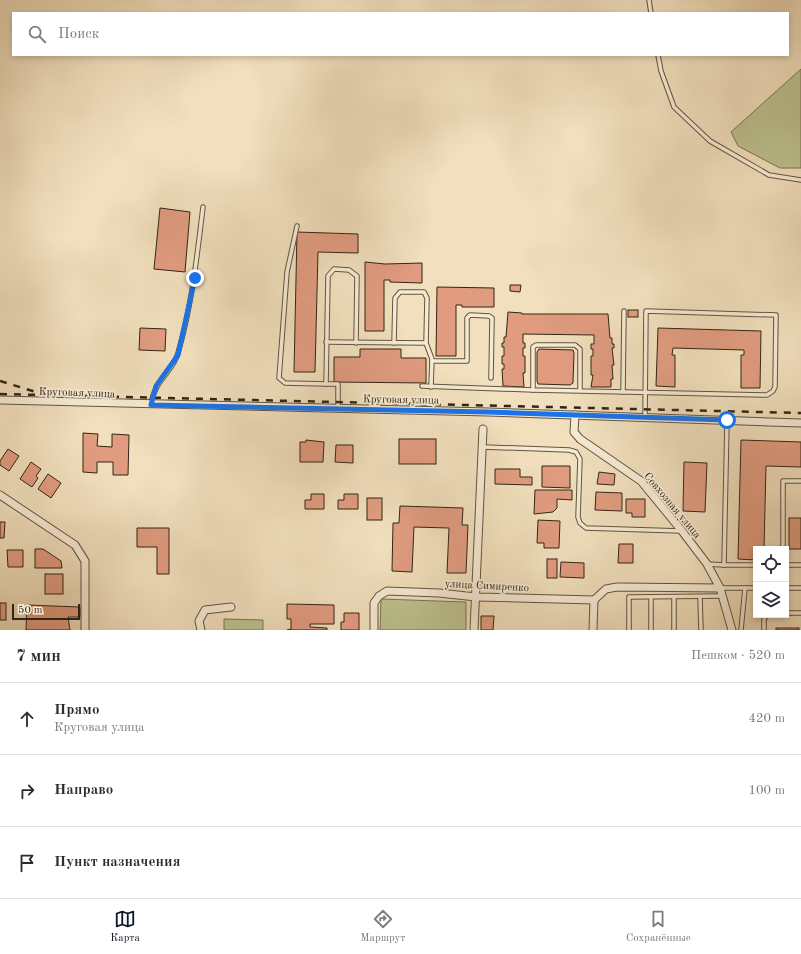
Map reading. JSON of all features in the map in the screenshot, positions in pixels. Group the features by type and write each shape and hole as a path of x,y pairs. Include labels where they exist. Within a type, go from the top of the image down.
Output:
{"street":[{"name":"Круговая улица","path":"0,400 645,417 801,423"},
{"name":"Совхозная улица","path":"575,415 574,432 580,439 641,481 707,564 720,588 732,630"},
{"path":"474,630 483,429"},
{"path":"0,495 76,545 85,561 85,630"},
{"path":"593,630 594,600 606,589 617,587 720,588"},
{"name":"улица Симиренко","path":"374,630 374,603 379,596 387,591 438,593 476,597 594,600"},
{"path":"201,630 198,621 205,610 231,608"}],"lane":[{"path":"649,0 651,12"},
{"path":"658,56 661,71 674,107 710,141 769,174 801,180"},
{"path":"151,405 156,386 178,355 195,278 203,207"},
{"path":"296,226 287,272 279,378 285,383 338,384 338,409"},
{"path":"326,384 328,276 334,269 349,270 357,276 356,343"},
{"path":"394,343 395,298 400,292 424,292 427,298 426,344 432,361 431,387"},
{"path":"623,392 624,310"},
{"path":"422,386 645,393 767,395 770,394 775,387 776,315 646,311 645,393 645,417"},
{"path":"432,361 467,361 467,318 470,315 489,316 492,318 491,378"},
{"path":"326,342 426,344"},
{"path":"533,390 533,347 539,344 575,344 580,349 580,390"},
{"path":"724,565 727,420"},
{"path":"483,447 569,450 576,452 580,459 578,517 580,523 586,528 682,531"},
{"path":"784,546 784,481 801,481"},
{"path":"707,564 753,565"},
{"path":"789,565 801,565"},
{"path":"720,588 753,588"},
{"path":"741,630 745,588"},
{"path":"789,588 801,588"},
{"path":"700,596 701,630"},
{"path":"629,630 629,597 723,596"},
{"path":"650,597 651,630"},
{"path":"674,597 674,630"},
{"path":"789,613 801,613"},
{"path":"764,630 765,618"}],"green space":[{"path":"801,69 801,168 780,168 738,146 731,132"},
{"path":"381,599 466,602 466,630 380,630"},
{"path":"224,619 263,620 263,630 224,630"}],"building":[{"path":"160,208 190,212 185,272 154,269"},
{"path":"297,232 358,234 358,253 318,252 315,372 294,372"},
{"path":"365,262 385,264 422,263 422,283 390,282 390,280 384,280 384,331 365,331"},
{"path":"510,285 521,285 520,292 510,291"},
{"path":"437,287 494,288 494,307 462,307 462,305 456,305 456,356 436,356"},
{"path":"628,310 638,310 638,317 628,317"},
{"path":"508,312 522,314 608,314 610,338 612,338 612,344 614,344 614,348 612,348 614,365 612,365 613,379 611,379 611,387 591,387 593,375 591,375 591,356 593,356 593,349 591,349 591,344 594,344 594,335 523,334 523,343 525,343 525,348 523,348 523,356 525,356 525,373 523,373 524,387 503,386 502,369 504,369 504,364 502,364 502,356 504,356 504,347 502,347 502,343 504,343 504,337 506,337"},
{"path":"140,328 166,329 165,351 139,350"},
{"path":"658,328 761,331 760,388 741,388 741,355 744,355 744,350 673,348 672,355 675,355 675,387 656,386"},
{"path":"360,349 401,349 401,358 426,358 426,383 334,382 334,357 360,357"},
{"path":"539,349 573,350 573,383 570,385 538,384 537,352"},
{"path":"83,433 98,434 97,446 112,447 112,434 129,435 128,475 113,475 113,462 97,462 97,473 83,472"},
{"path":"399,439 436,439 436,464 399,464"},
{"path":"306,440 324,442 323,462 300,462 300,442 306,442"},
{"path":"741,440 801,442 801,467 766,466 764,546 753,546 753,560 738,559"},
{"path":"336,445 353,445 353,463 335,462"},
{"path":"8,449 19,456 9,471 0,465 0,461"},
{"path":"31,462 41,469 36,476 38,478 32,487 20,479"},
{"path":"684,462 707,463 705,512 683,511"},
{"path":"542,466 570,466 570,488 542,487"},
{"path":"495,469 520,469 520,477 532,477 532,485 495,484"},
{"path":"599,472 615,474 614,485 597,484"},
{"path":"48,474 61,483 51,498 38,489"},
{"path":"535,490 572,490 572,500 557,499 557,508 553,512 534,514"},
{"path":"596,492 622,493 622,511 595,510"},
{"path":"311,494 324,494 324,509 305,509 305,500 311,500"},
{"path":"344,494 358,494 358,509 338,509 338,500 344,500"},
{"path":"367,498 382,498 382,520 367,520"},
{"path":"626,499 645,499 645,517 632,517 632,513 626,513"},
{"path":"400,506 463,508 462,525 468,525 466,573 447,573 449,528 414,527 412,572 392,571 393,523 399,523"},
{"path":"789,518 801,518 801,549 789,549"},
{"path":"538,520 560,521 559,548 544,548 544,543 537,543"},
{"path":"0,522 5,522 4,538 0,538"},
{"path":"137,528 169,528 169,574 157,574 157,547 137,547"},
{"path":"619,544 633,544 633,563 618,563"},
{"path":"35,549 43,549 61,561 62,568 35,568"},
{"path":"7,550 23,550 23,567 8,567"},
{"path":"547,559 557,559 557,578 547,578"},
{"path":"561,562 584,563 584,578 560,577"},
{"path":"45,574 63,574 63,594 45,594"},
{"path":"0,603 6,603 6,620 0,620"},
{"path":"287,604 334,605 334,624 310,624 310,627 327,628 327,630 287,630 291,629 291,619 287,619"},
{"path":"27,605 80,607 80,617 68,617 70,630 26,630"},
{"path":"344,613 359,613 359,630 341,630 341,622 344,622"},
{"path":"481,616 494,616 493,630 481,630"},
{"path":"776,628 799,628 799,630 776,630"}],"railway":[{"path":"0,381 36,392"},
{"path":"0,394 801,413"}],"route":[{"path":"195,278 178,355 156,386 151,405 488,412 727,420"}]}
